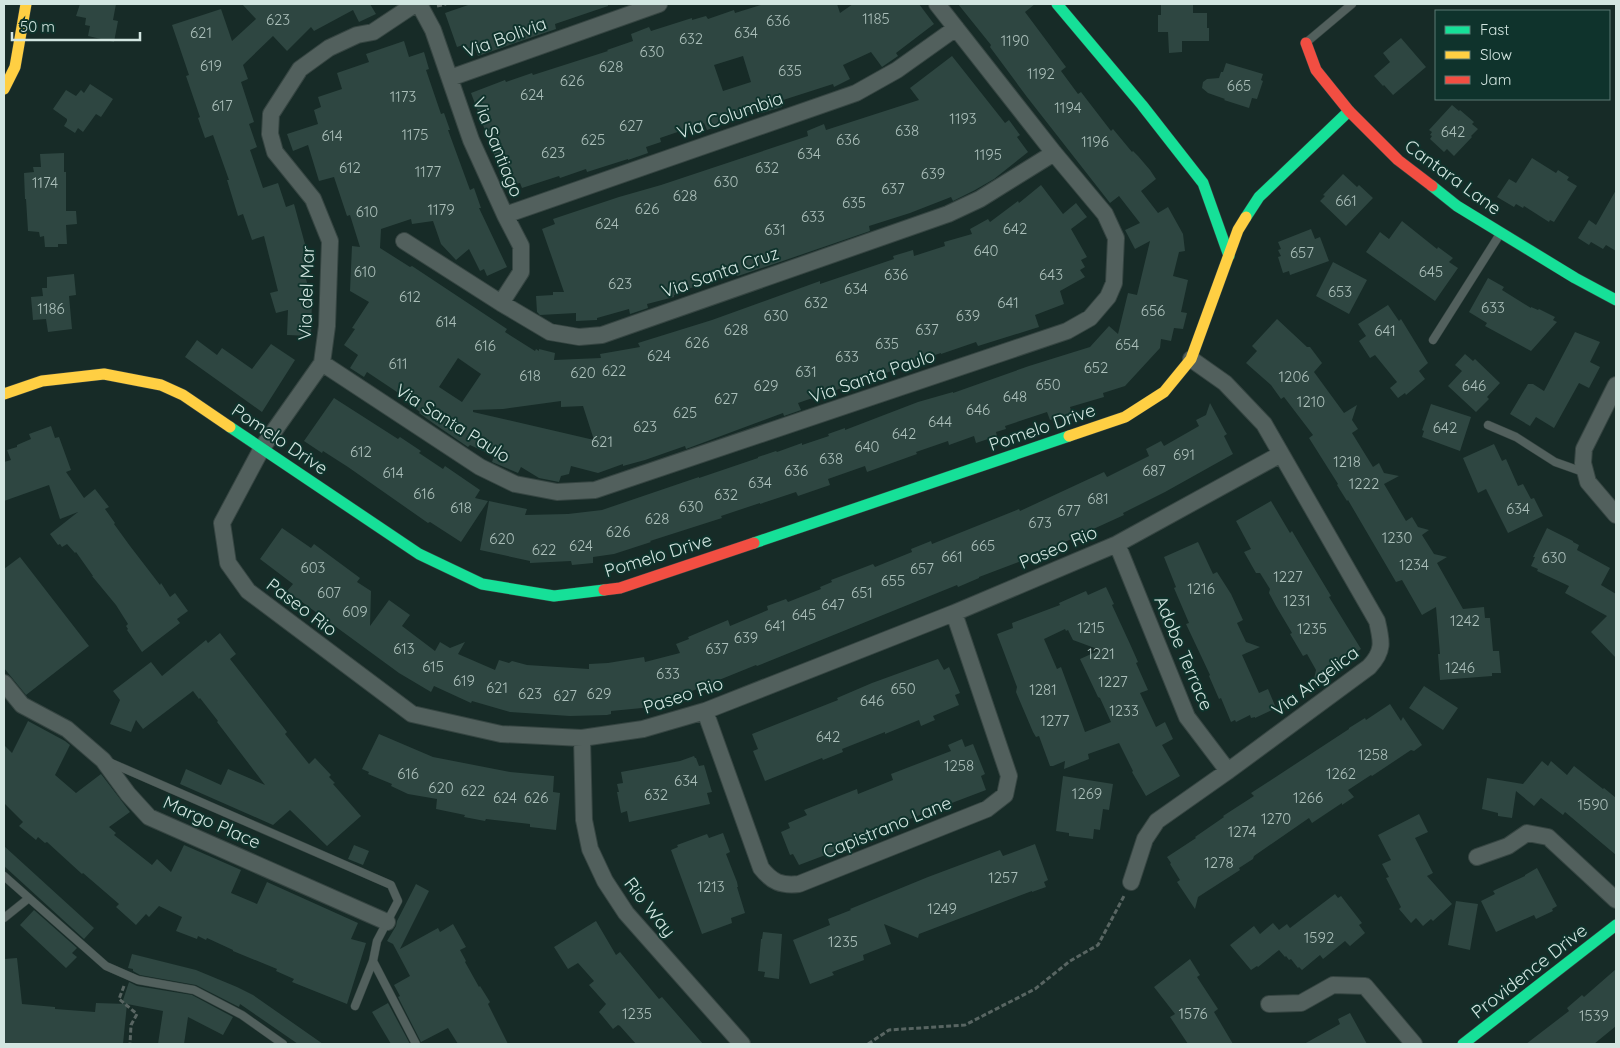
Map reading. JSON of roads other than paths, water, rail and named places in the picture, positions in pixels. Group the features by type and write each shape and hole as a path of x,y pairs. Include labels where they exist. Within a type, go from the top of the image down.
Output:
{"street":[{"path":"4,89 15,67 26,4"},
{"name":"Via del Mar","path":"262,448 322,363 327,326 330,241 313,199 275,152 270,134 271,114 300,69 329,48 357,35 373,32 415,4"},
{"name":"Via Santiago","path":"419,4 432,30 471,140 521,246 520,272 501,303"},
{"name":"Via Bolivia","path":"450,78 659,4"},
{"name":"Via Santa Paulo","path":"322,363 480,467 515,484 557,492 595,490 1067,331 1090,318 1108,297 1114,283 1116,238 1105,214 1054,153 937,4"},
{"path":"1057,4 1142,105 1203,183 1229,256"},
{"name":"Via Columbia","path":"505,215 856,93 897,70 956,28"},
{"name":"Cantara Lane","path":"1306,43 1316,70 1349,111 1398,160 1457,206 1575,278 1616,300"},
{"path":"1229,256 1238,230 1259,198 1349,111"},
{"name":"Via Santa Cruz","path":"404,241 550,332 579,337 602,334 948,214 980,199 1054,153"},
{"name":"Pomelo Drive","path":"4,394 42,381 104,374 161,385 182,395 419,554 482,584 554,596 620,588 1125,417 1164,392 1191,359 1229,256"},
{"name":"Via Angelica","path":"1131,882 1145,839 1157,821 1369,667 1377,658 1382,643 1377,621 1264,424 1225,383 1191,359"},
{"path":"1616,385 1584,448 1583,463 1588,482 1616,515"},
{"name":"Paseo Rio","path":"262,448 222,524 228,563 248,591 412,714 501,734 582,738 644,729 706,711 954,613 1117,544 1281,454"},
{"name":"Adobe Terrace","path":"1117,544 1187,717 1228,771"},
{"name":"Capistrano Lane","path":"706,711 761,868 768,876 786,885 799,884 987,809 1005,795 1008,776 954,613"},
{"name":"Margo Place","path":"4,683 22,705 67,729 103,760 128,794 150,817 387,922"},
{"name":"Rio Way","path":"582,738 584,820 590,849 605,882 626,913 742,1044"},
{"path":"1476,857 1508,846 1527,834 1548,838 1616,900"},
{"name":"Providence Drive","path":"1463,1044 1616,925"},
{"path":"1269,1004 1301,1003 1333,985 1365,986 1414,1044"}],"lane":[{"path":"1306,43 1352,4"},
{"path":"1433,340 1500,233"},
{"path":"1488,425 1516,437 1555,462 1586,472"},
{"path":"103,760 391,885 398,901 377,941 373,961 354,1006"},
{"path":"4,876 106,966 138,980 194,990 242,1015 282,1044"},
{"path":"4,918 29,898"},
{"path":"373,961 416,1044"}]}
